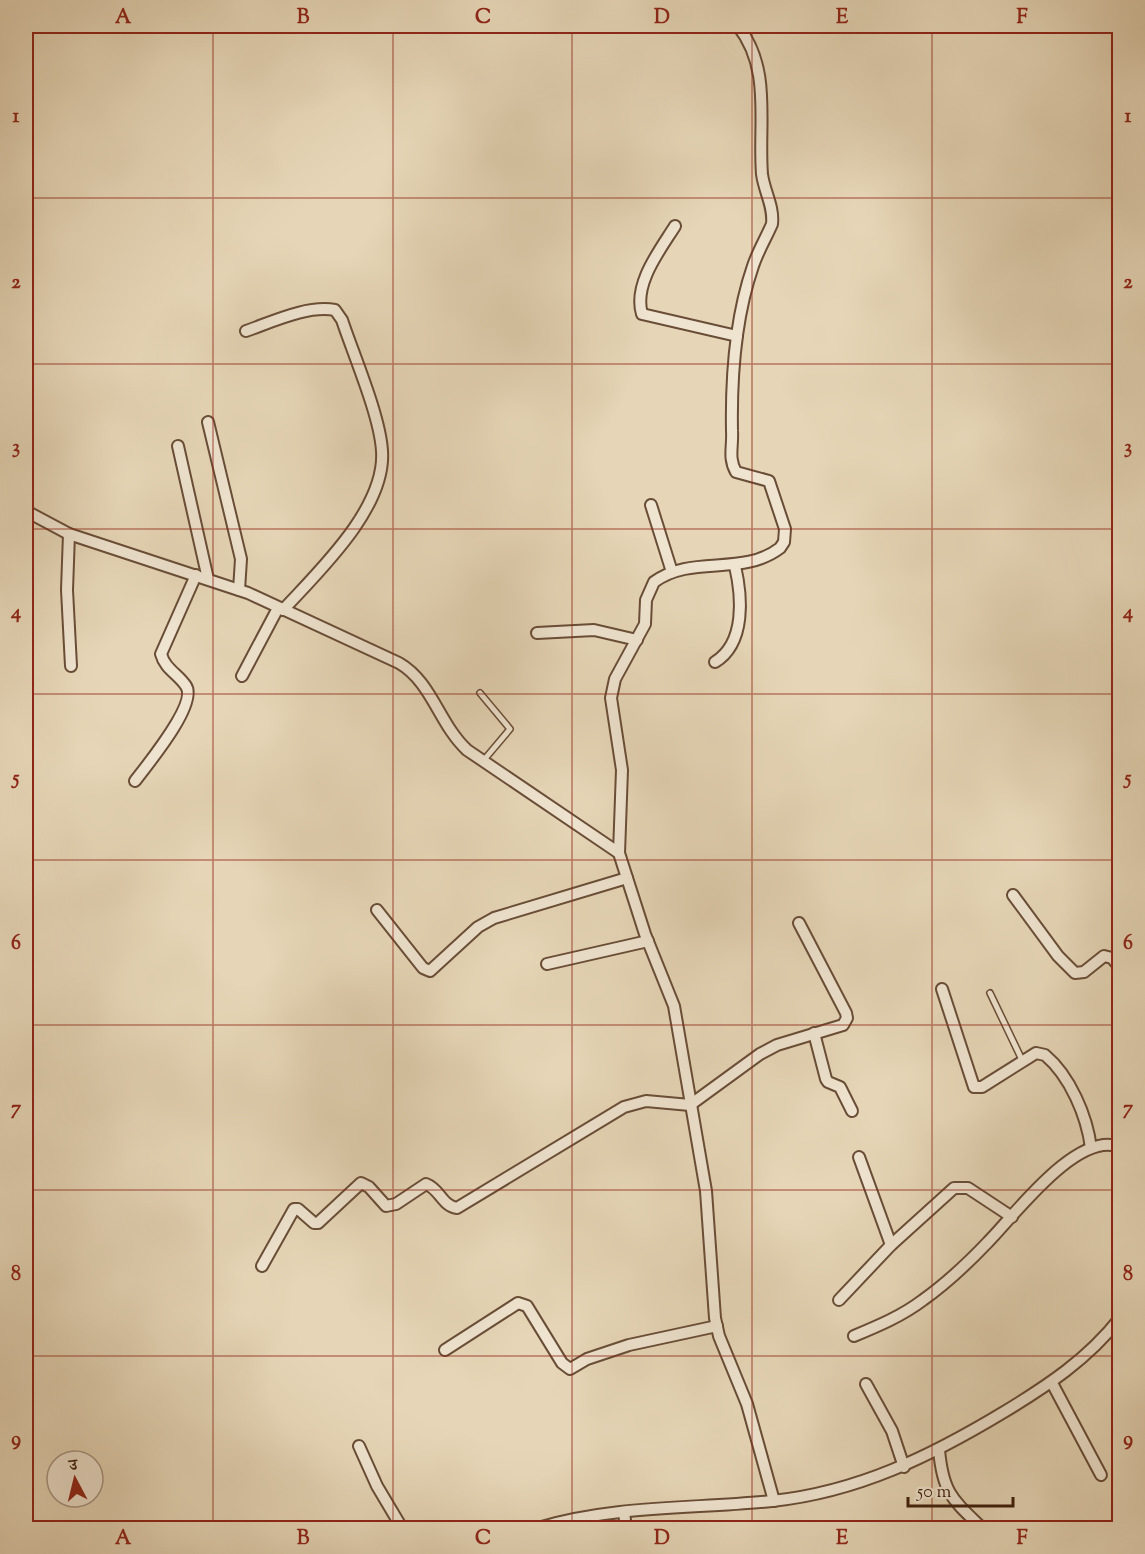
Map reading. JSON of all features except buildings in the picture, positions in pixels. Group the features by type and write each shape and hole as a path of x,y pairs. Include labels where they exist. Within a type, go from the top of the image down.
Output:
{"street":[{"path":"738,26 755,53 760,78 762,177 773,214 772,224 747,286 737,336 731,401 731,464 742,475 769,481 785,536 775,553 735,566 688,567 672,572 654,582 649,590 645,624 615,679 611,698 622,770 619,853 648,941 674,1006 706,1191 717,1326 747,1404 774,1501"},
{"path":"675,226 645,281 640,302 642,314 737,336"},
{"path":"242,676 280,609 342,545 360,519 376,486 382,466 382,450 378,431 342,320 335,310 322,309 298,314 246,331"},
{"path":"208,422 242,559 239,590"},
{"path":"178,446 208,579"},
{"path":"651,505 672,572"},
{"path":"26,512 69,534 239,590 410,669 428,692 454,738 483,761 619,853"},
{"path":"69,534 67,590 71,666"},
{"path":"715,662 728,650 738,624 742,601 735,566"},
{"path":"135,781 172,731 188,700 189,694 186,686 169,670 161,654 196,575"},
{"path":"537,633 594,630 638,640"},
{"path":"377,910 423,968 430,971 478,927 494,918 627,878"},
{"path":"1013,895 1058,956 1075,973 1084,972 1104,956 1112,958 1119,968"},
{"path":"262,1266 291,1212 298,1209 314,1223 318,1222 361,1183 369,1187 386,1206 396,1204 426,1184 434,1187 446,1204 457,1208 624,1107 646,1101 690,1105 760,1054 777,1045 843,1025 847,1018 799,923"},
{"path":"547,964 648,941"},
{"path":"942,989 974,1087 982,1087 1036,1053 1050,1059 1084,1116 1091,1148"},
{"path":"814,1033 826,1078 828,1082 840,1087 852,1111"},
{"path":"854,1336 890,1321 923,1300 970,1261 1044,1180 1091,1148 1104,1145 1119,1147"},
{"path":"859,1157 891,1245"},
{"path":"839,1300 891,1245 951,1191 959,1187 968,1188 1012,1217"},
{"path":"445,1350 518,1303 527,1305 562,1363 570,1369 587,1359 629,1345 717,1326"},
{"path":"538,1528 573,1519 624,1512 774,1501 856,1485 904,1467 939,1450 1052,1383 1086,1355 1119,1318"},
{"path":"1052,1383 1101,1475"},
{"path":"866,1384 892,1431 904,1467"},
{"path":"359,1446 377,1486 402,1528"},
{"path":"939,1450 945,1487 955,1502 982,1528"},
{"path":"624,1512 626,1528"}],"lane":[{"path":"480,693 510,729 508,735 483,761"},
{"path":"990,993 1023,1062"}]}
